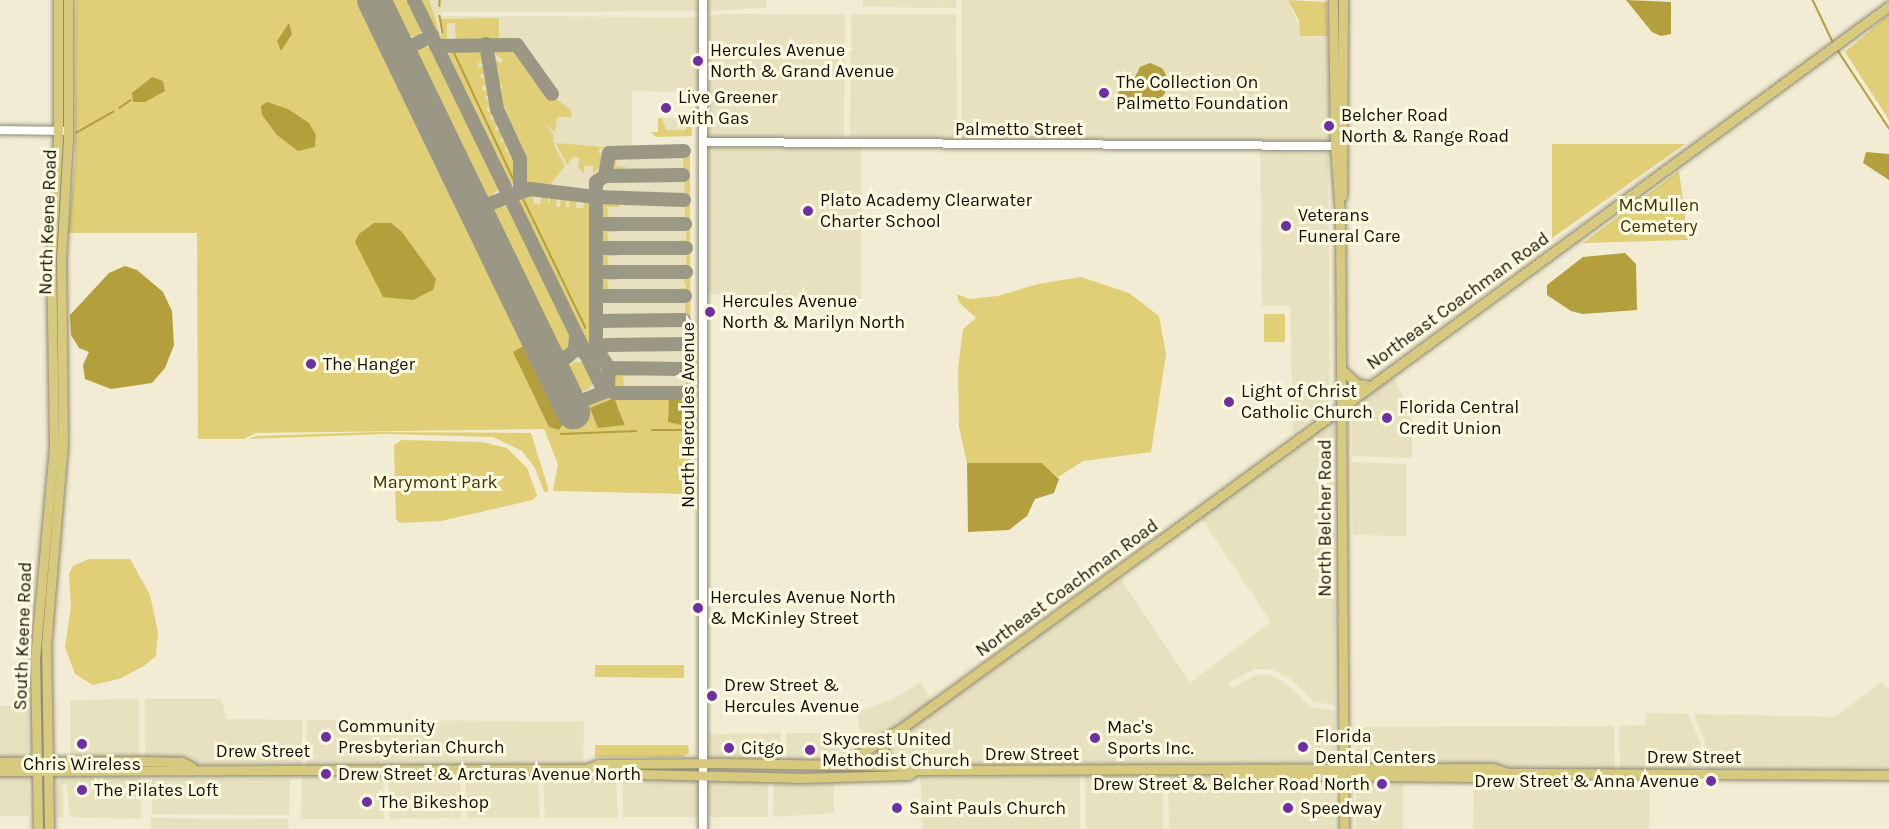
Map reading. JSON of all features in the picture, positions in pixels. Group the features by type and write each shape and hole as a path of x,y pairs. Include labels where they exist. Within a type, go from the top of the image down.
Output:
{"main road":[{"name":"North Keene Road","path":"58,0 63,131"},
{"name":"North Keene Road","path":"59,444 51,260 63,131 68,0"},
{"name":"North Belcher Road","path":"1333,0 1335,146 1340,207 1344,829"},
{"name":"North Belcher Road","path":"1340,207 1344,185 1343,0"},
{"name":"Northeast Coachman Road","path":"843,764 902,728 1889,6"},
{"path":"1341,369 1358,384 1370,386"},
{"name":"South Keene Road","path":"47,829 36,672 38,603 59,444"},
{"name":"South Keene Road","path":"38,829 48,599 59,444"},
{"name":"Northeast Coachman Road","path":"858,764 902,728"},
{"path":"884,745 883,759 904,766"},
{"name":"Drew Street","path":"0,769 142,761 182,762 192,767 586,769 598,773 723,778 838,771 858,764"},
{"name":"Drew Street","path":"0,762 24,762 62,773 182,772 192,767"},
{"name":"Drew Street","path":"586,769 598,764 702,763 858,764 904,766 916,770 1343,772 1493,777 1499,772 1889,775"},
{"path":"773,775 815,764"},
{"name":"Drew Street","path":"773,775 908,775 916,770"},
{"path":"54,829 54,784 62,773"}],"street":[{"name":"North Hercules Avenue","path":"702,829 703,0"},
{"path":"0,130 63,131"},
{"name":"Palmetto Street","path":"703,142 1335,146"}],"shaded area":[{"path":"336,0 700,0 700,11 441,12 442,16 700,17 700,92 632,91 632,146 681,146 690,156 691,494 553,489 558,464 545,429"},
{"path":"706,0 767,0 766,8 706,11"},
{"path":"863,0 956,0 956,8 862,7"},
{"path":"962,0 1288,0 1300,29 1309,37 1328,36 1329,143 962,141"},
{"path":"1626,0 1671,2 1671,34 1661,36 1652,32"},
{"path":"719,14 845,14 844,140 706,139 708,16"},
{"path":"851,14 956,14 957,141 850,140"},
{"path":"289,23 292,34 281,51 277,41"},
{"path":"1150,63 1162,68 1166,75 1165,93 1160,99 1141,105 1121,100 1118,95 1120,87 1133,81 1140,67"},
{"path":"152,77 163,81 165,91 145,102 133,102 132,93"},
{"path":"267,102 288,109 309,123 316,135 315,147 298,151 277,135 262,115 261,106"},
{"path":"662,118 686,118 687,130 665,130"},
{"path":"706,145 861,147 861,300 706,294"},
{"path":"1866,152 1889,154 1889,180 1863,163"},
{"path":"1260,153 1328,154 1330,399 1293,433 1290,306 1262,306"},
{"path":"374,223 391,223 402,232 436,279 433,290 413,300 383,297 355,242 359,234"},
{"path":"1625,253 1636,264 1637,310 1583,314 1571,311 1547,295 1547,285 1583,257"},
{"path":"125,266 137,270 163,292 172,311 174,345 165,368 152,383 111,389 85,379 83,365 89,352 79,348 71,335 70,315 109,273"},
{"path":"525,345 563,424 559,430 549,427 513,352"},
{"path":"1393,377 1412,412 1412,458 1352,456 1352,403"},
{"path":"614,398 625,425 598,428 590,408"},
{"path":"669,398 683,401 681,425 668,422"},
{"path":"1334,416 1335,705 1314,702 1288,677 1270,669 1255,669 1228,683 1231,688 1256,675 1269,674 1285,683 1312,707 1335,711 1335,765 1251,764 1219,769 918,767 885,757 886,747 903,731 938,705 941,707 1118,575 1190,683 1271,622 1199,515"},
{"path":"1352,462 1406,464 1406,536 1353,535"},
{"path":"967,463 1042,463 1059,479 1054,493 1035,499 1027,516 1009,530 968,532"},
{"path":"921,682 932,702 868,746 859,727 857,712 891,700"},
{"path":"1882,682 1889,690 1889,772 1706,771 1705,741 1694,714 1834,717"},
{"path":"139,699 139,758 70,758 70,700"},
{"path":"145,699 221,699 227,719 302,720 302,765 194,764 145,758"},
{"path":"0,706 28,706 28,751 22,758 0,758"},
{"path":"1646,713 1688,714 1700,742 1701,771 1620,770 1619,726 1645,725"},
{"path":"307,720 584,721 583,766 307,765"},
{"path":"1614,726 1615,770 1356,765 1355,727"},
{"path":"781,733 781,761 705,760 705,734"},
{"path":"786,733 855,733 864,749 842,761 787,761"},
{"path":"383,771 384,819 301,819 302,774"},
{"path":"388,771 460,771 461,818 390,819"},
{"path":"465,771 538,772 540,818 467,818"},
{"path":"543,772 616,776 618,818 545,818"},
{"path":"920,773 1080,774 1080,829 923,829"},
{"path":"0,774 28,775 29,816 0,816"},
{"path":"1085,774 1163,774 1163,829 1086,829"},
{"path":"1168,774 1335,779 1335,829 1169,829"},
{"path":"63,776 140,776 141,819 69,817 67,783 63,784 63,817 57,817 56,785"},
{"path":"622,776 699,780 700,817 623,817"},
{"path":"152,779 290,779 289,815 152,814"},
{"path":"1356,779 1403,780 1403,829 1356,829"},
{"path":"705,780 768,781 768,817 705,817"},
{"path":"834,780 834,813 773,817 774,781"},
{"path":"1474,784 1650,785 1649,829 1473,829"},
{"path":"151,818 288,819 289,829 151,829"}],"green space":[{"path":"76,0 364,0 565,417 611,395 684,395 684,390 677,390 676,386 686,385 685,368 676,365 687,361 685,342 681,341 686,337 686,327 674,327 675,323 686,320 681,314 685,313 685,303 674,303 674,298 686,297 676,289 686,288 683,276 687,271 676,268 686,264 686,246 677,244 677,241 686,240 686,223 675,220 685,217 684,198 675,196 675,193 685,193 683,174 676,173 676,168 683,168 684,150 607,150 607,147 681,146 690,156 691,494 553,491 558,464 544,429 256,433 244,439 198,439 197,233 68,233 75,162","holes":["614,399 624,421 591,408"]},
{"path":"384,0 410,0 423,26 419,36 401,36"},
{"path":"419,0 429,0 441,37 444,33 441,19 499,18 499,37 495,42 456,42 455,23 447,23 447,43 442,41 436,37"},
{"path":"1288,0 1327,2 1328,36 1300,36 1299,21"},
{"path":"1889,15 1889,120 1845,52"},
{"path":"424,46 434,50 500,187 491,196 479,196 414,62 417,50"},
{"path":"504,46 519,51 551,95 571,110 572,117 557,117 555,132 544,123 553,134 554,145 565,166 549,186 524,185 522,162 515,144 521,140 510,136 516,132 514,128 506,128 510,117 501,116 507,111 505,107 499,108 497,102 503,96 496,97 495,92 502,89 502,85 494,85 492,74 499,73 499,70 491,70 489,57 501,63 503,60 488,48"},
{"path":"482,47 485,62 478,63 478,67 486,66 487,74 480,75 481,78 488,78 489,85 482,86 482,90 490,90 490,95 484,97 493,105 486,108 488,112 495,110 489,118 498,121 495,131 501,129 503,133 500,142 507,140 505,151 514,152 508,156 517,159 516,184 507,183 447,59 452,48"},
{"path":"658,118 662,118 666,130 686,130 686,118 691,118 692,136 656,137 651,132 658,132"},
{"path":"556,143 604,147 599,150 599,154 603,152 603,164 593,174 593,166 584,166 584,174 578,167 580,159 574,156 567,165"},
{"path":"1552,144 1685,144 1552,238"},
{"path":"612,154 619,154 615,166 626,167 626,173 607,172 607,159"},
{"name":"McMullen Cemetery","path":"1679,171 1688,240 1583,243"},
{"path":"534,193 533,203 540,204 542,194 548,194 548,205 552,195 557,196 556,207 560,207 561,196 567,197 566,207 569,207 570,197 577,198 576,208 583,208 585,199 590,202 594,217 594,340 589,345 583,343 516,203 521,195"},
{"path":"601,201 619,203 619,207 607,207 610,222 598,219"},
{"path":"496,207 510,207 572,337 572,344 564,351 552,349 488,217"},
{"path":"601,226 618,227 618,232 607,232 610,246 598,242"},
{"path":"602,250 618,251 618,256 607,256 610,270 598,267"},
{"path":"600,274 618,276 618,280 607,280 610,294 598,290"},
{"path":"1081,277 1129,293 1159,316 1166,354 1151,452 1083,461 1058,477 1042,463 967,463 959,427 958,369 963,329 976,318 959,302 957,294 969,299 998,296 1038,284"},
{"path":"1264,314 1285,314 1285,342 1264,342"},
{"path":"579,362 590,366 594,377 590,388 579,392 568,388 564,377 568,366"},
{"path":"614,371 634,372 634,376 623,376 625,390 611,387"},
{"path":"373,432 531,433 549,491 544,492 535,468 522,451 493,437 388,434 249,439 256,436"},
{"name":"Marymont Park","path":"402,440 482,442 507,448 527,468 537,495 533,500 441,521 400,523 396,519 394,445"},
{"path":"89,559 130,559 150,595 158,632 156,656 144,666 119,679 93,685 75,674 65,647 71,606 69,574 73,566"},
{"path":"595,665 684,665 684,678 595,677"},
{"path":"595,745 688,745 689,753 683,757 595,757"}],"waterway":[{"path":"440,0 440,6"},
{"path":"1813,0 1833,42"},
{"path":"440,16 443,33"},
{"path":"1837,49 1889,128"},
{"path":"454,52 514,180"},
{"path":"119,108 131,100"},
{"path":"76,133 113,112"},
{"path":"524,200 586,328"},
{"path":"652,430 687,430"},
{"path":"561,434 636,431"}],"taxiway":[{"path":"414,0 604,392 582,401 563,392"},
{"path":"399,52 432,36"},
{"path":"486,44 497,109 520,159 520,190"},
{"path":"436,46 517,45 552,94"},
{"path":"684,151 609,153 605,176 596,182 596,197 684,200"},
{"path":"605,176 683,175"},
{"path":"469,197 486,205 530,189 596,197 596,348 584,353"},
{"path":"597,224 685,224"},
{"path":"596,248 686,248"},
{"path":"597,272 686,272"},
{"path":"597,296 685,296"},
{"path":"596,321 684,320"},
{"path":"543,349 551,357 567,357 575,350 576,336"},
{"path":"683,369 609,368 596,348 607,345 684,344"},
{"path":"609,368 608,390 615,393 684,393"}],"runway":[{"path":"374,0 573,412"}],"place":[{"name":"Hercules Avenue North & Grand Avenue","path":"698,61"},
{"name":"The Collection On Palmetto Foundation","path":"1104,93"},
{"name":"Live Greener with Gas","path":"666,108"},
{"name":"Belcher Road North & Range Road","path":"1329,126"},
{"name":"Plato Academy Clearwater Charter School","path":"808,211"},
{"name":"Veterans Funeral Care","path":"1286,226"},
{"name":"Hercules Avenue North & Marilyn North","path":"710,312"},
{"name":"The Hanger","path":"311,364"},
{"name":"Light of Christ Catholic Church","path":"1229,402"},
{"name":"Florida Central Credit Union","path":"1387,418"},
{"name":"Hercules Avenue North & McKinley Street","path":"698,608"},
{"name":"Drew Street & Hercules Avenue","path":"712,696"},
{"name":"Community Presbyterian Church","path":"326,737"},
{"name":"Mac's Sports Inc.","path":"1095,738"},
{"name":"Chris Wireless","path":"82,744"},
{"name":"Florida Dental Centers","path":"1303,747"},
{"name":"Citgo","path":"729,748"},
{"name":"Skycrest United Methodist Church","path":"810,750"},
{"name":"Drew Street & Arcturas Avenue North","path":"326,774"},
{"name":"Drew Street & Anna Avenue","path":"1711,781"},
{"name":"Drew Street & Belcher Road North","path":"1382,784"},
{"name":"The Pilates Loft","path":"82,790"},
{"name":"The Bikeshop","path":"367,802"},
{"name":"Saint Pauls Church","path":"897,808"},
{"name":"Speedway","path":"1288,808"}]}
